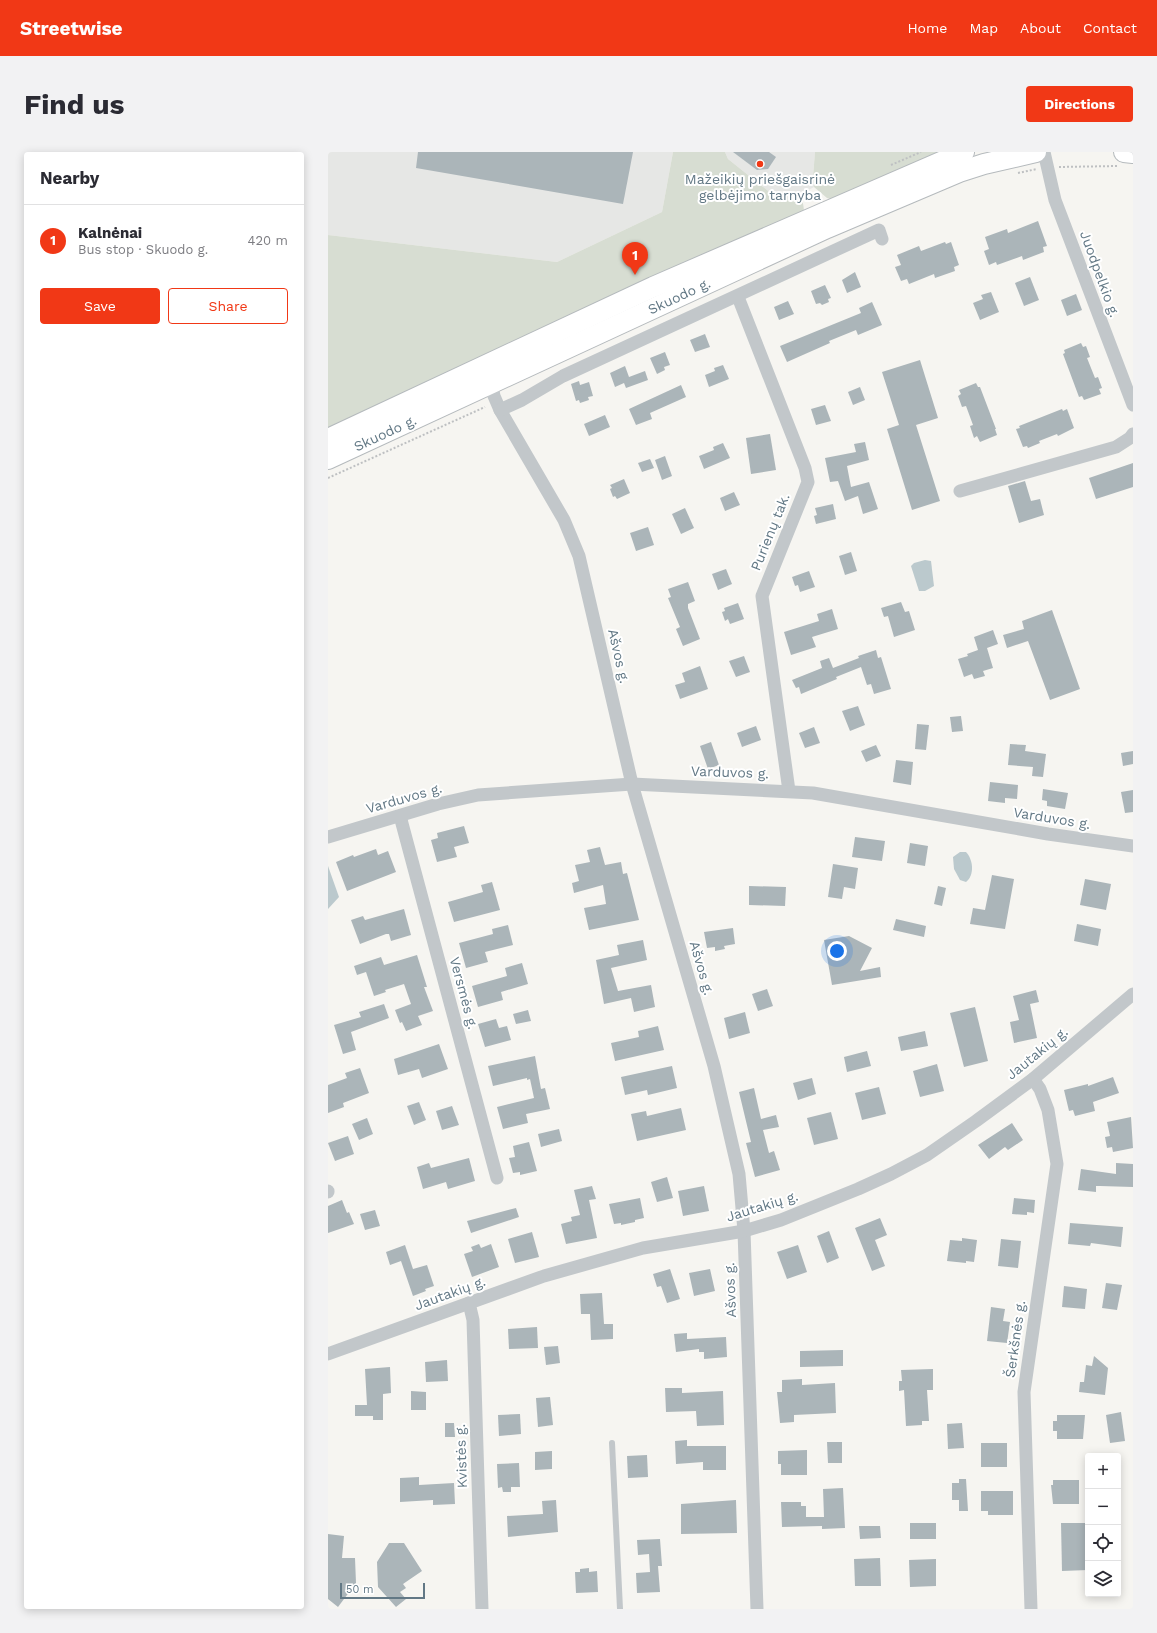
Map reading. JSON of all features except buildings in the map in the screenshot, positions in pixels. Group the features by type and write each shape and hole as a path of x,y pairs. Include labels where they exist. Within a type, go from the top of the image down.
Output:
{"main road":[{"name":"Skuodo g.","path":"328,459 654,287 964,152"},
{"name":"Skuodo g.","path":"328,439 489,374 959,172 984,164 1036,152"},
{"path":"1124,152 1133,153"}],"street":[{"name":"Juodpelkio g.","path":"1044,152 1055,200 1133,405"},
{"path":"500,410 522,400 564,376 879,230 882,239"},
{"name":"Purienų tak.","path":"738,296 782,409 808,482 762,596 789,791"},
{"name":"Ašvos g.","path":"489,374 494,396 500,410 564,520 579,556 632,784 714,1066 739,1174 744,1231 757,1609"},
{"path":"960,492 1116,447 1130,438 1133,434"},
{"name":"Varduvos g.","path":"328,837 478,795 632,784 789,791 839,797 996,826 1133,846"},
{"name":"Versmės g.","path":"400,816 497,1178"},
{"name":"Jautakių g.","path":"328,1354 544,1276 643,1248 744,1231 781,1220 891,1174 927,1155 1033,1079 1133,994"},
{"name":"Šerkšnės g.","path":"1032,1609 1024,1392 1057,1164 1048,1110 1040,1089 1033,1079"},
{"name":"Kvistės g.","path":"469,1303 473,1320 482,1609"}],"lane":[{"path":"612,1443 620,1609"}],"shaded area":[{"path":"328,152 673,152 662,212 557,262 328,235"},
{"path":"673,152 725,152 728,159 772,194 779,192 790,192 799,195 802,199 804,212 328,432 328,235 557,262 662,212"},
{"path":"725,152 815,152 813,177 814,187 799,195 792,191 783,191 772,194 728,159"},
{"path":"815,152 939,152 834,200 827,198 814,187 813,177"},
{"path":"925,560 931,561 934,586 925,591 919,591 911,566 914,563"},
{"path":"960,852 966,852 972,867 971,875 966,882 960,880 954,869 953,857"},
{"path":"328,866 339,897 328,909"}],"place":[{"name":"Mažeikių priešgaisrinė gelbėjimo tarnyba","path":"760,164"},
{"name":"Kalnėnai","path":"635,275"}]}
